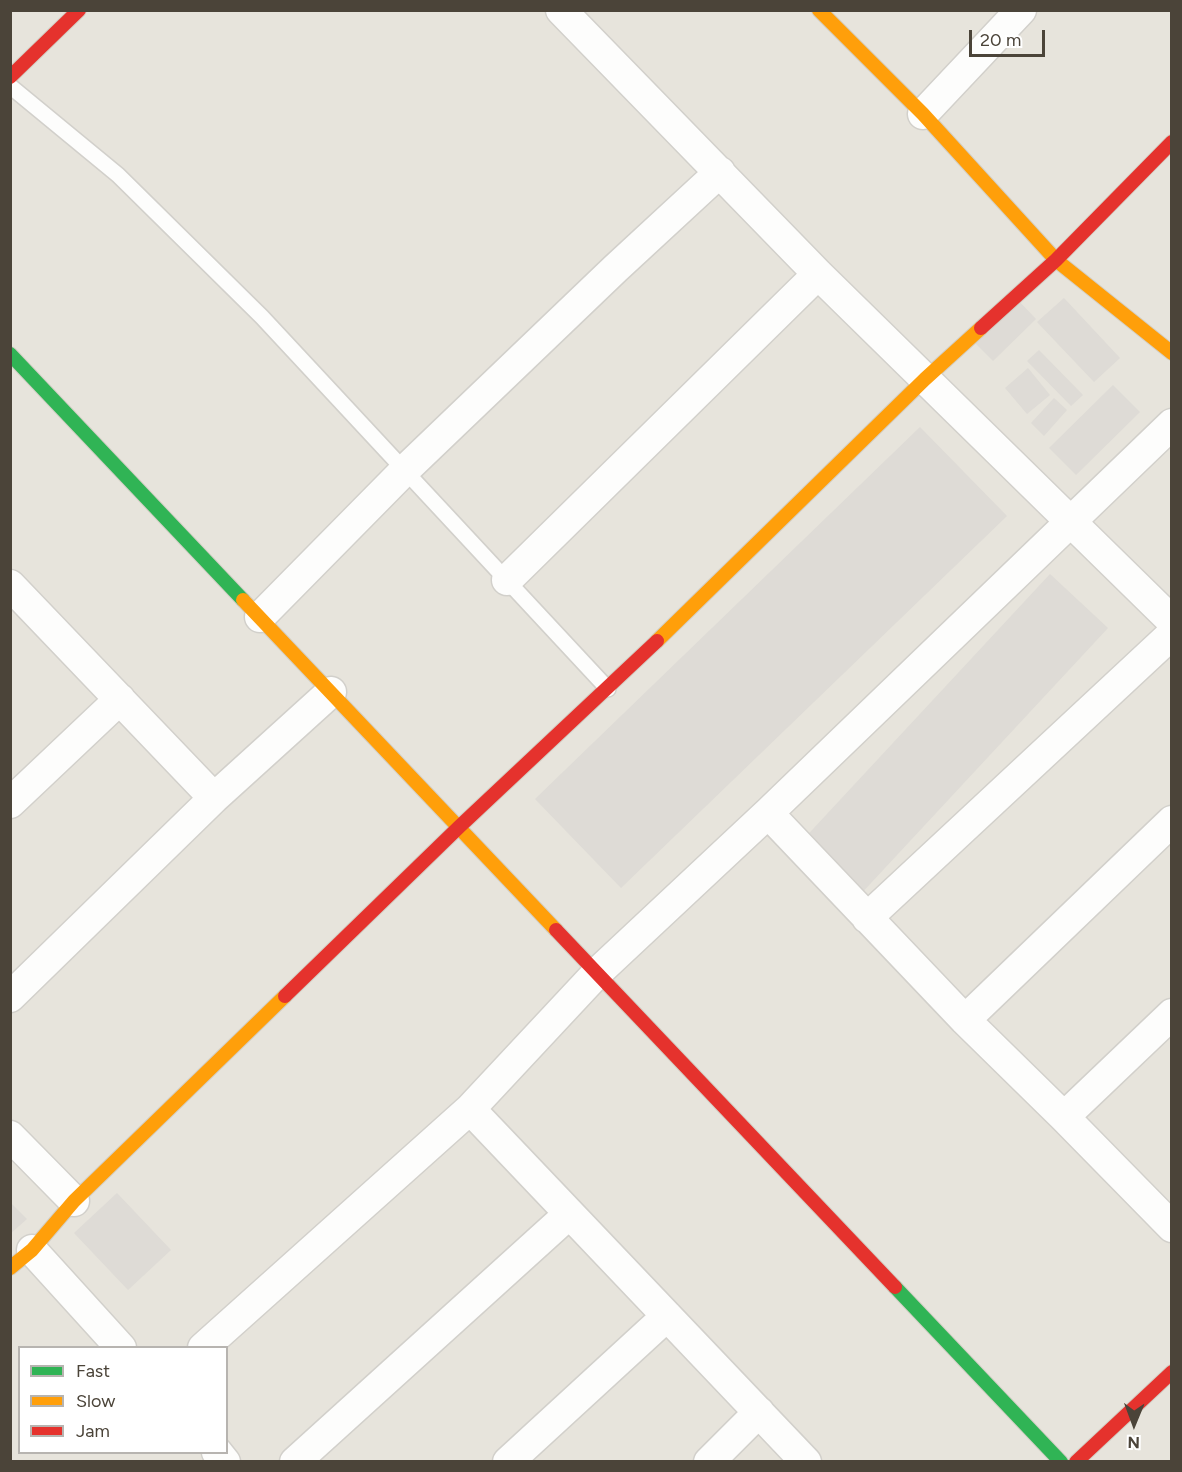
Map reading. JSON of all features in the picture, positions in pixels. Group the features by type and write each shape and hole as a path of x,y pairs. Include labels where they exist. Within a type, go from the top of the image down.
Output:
{"street":[{"path":"10,77 79,10"},
{"path":"561,10 818,274 1172,621"},
{"path":"819,10 923,114 1056,260 1172,353"},
{"path":"923,114 1021,10"},
{"path":"120,1346 21,1259 74,1201 459,827 608,689 925,379 1056,260 1172,142"},
{"path":"260,617 405,470 720,172"},
{"path":"507,580 818,274"},
{"path":"10,354 1061,1461"},
{"path":"204,1346 470,1109 597,973 768,813 1172,424"},
{"path":"14,596 120,699 214,798"},
{"path":"867,918 1172,634"},
{"path":"10,997 214,798 331,692"},
{"path":"10,803 120,699"},
{"path":"768,813 965,1020 1172,1227"},
{"path":"965,1020 1172,821"},
{"path":"1064,1117 1172,1014"},
{"path":"470,1109 806,1461"},
{"path":"10,1136 74,1201"},
{"path":"295,1461 569,1214"},
{"path":"508,1461 667,1316"},
{"path":"1076,1461 1172,1372"},
{"path":"709,1461 759,1412"}],"lane":[{"path":"10,86 118,175 262,317 608,689"}],"shaded area":[{"path":"10,11 1171,11 1171,1461 11,1461"}],"building":[{"path":"1015,297 1036,319 993,361 971,339"},
{"path":"1064,298 1120,358 1094,382 1037,322"},
{"path":"1039,350 1083,395 1071,406 1027,361"},
{"path":"1028,368 1050,395 1027,414 1005,388"},
{"path":"1113,385 1140,412 1076,475 1049,448"},
{"path":"1054,398 1067,410 1044,436 1031,423"},
{"path":"920,427 1007,516 621,888 535,799"},
{"path":"1050,574 1108,628 858,897 800,843"},
{"path":"117,1193 171,1250 128,1290 74,1233"},
{"path":"10,1202 27,1219 10,1234"}],"traffic: fast":[{"path":"10,354 243,600"},
{"path":"895,1287 1061,1462"}],"traffic: slow":[{"path":"819,10 923,114 1056,260 1172,353"},
{"path":"657,641 925,379 981,328"},
{"path":"243,600 556,930"},
{"path":"10,1268 32,1250 74,1201 285,996"}],"traffic: jam":[{"path":"10,77 79,10"},
{"path":"981,328 1056,260 1172,142"},
{"path":"285,996 459,827 657,641"},
{"path":"556,930 895,1287"},
{"path":"1076,1462 1172,1372"}]}
